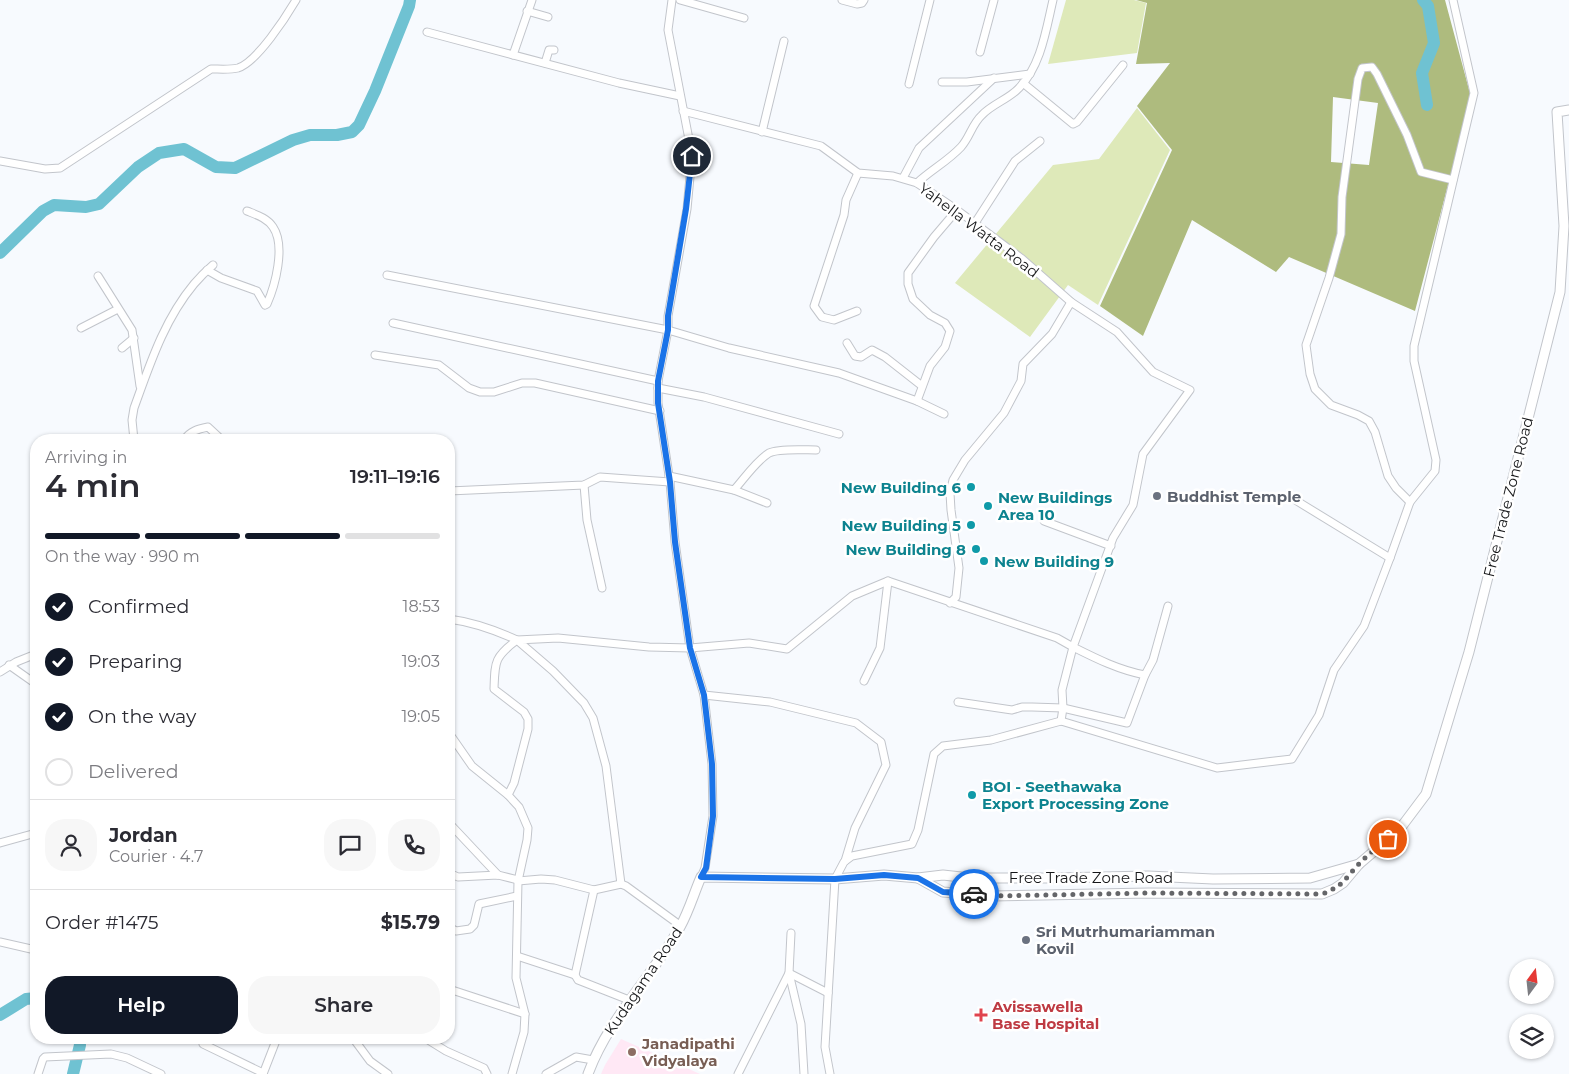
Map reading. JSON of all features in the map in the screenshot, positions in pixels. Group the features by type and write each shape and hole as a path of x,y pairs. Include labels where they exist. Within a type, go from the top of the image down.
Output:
{"street":[{"path":"0,162 45,169 60,168 211,70 239,68 254,58 286,17 296,0"},
{"path":"513,55 532,0"},
{"name":"Kudagama Road","path":"588,1074 593,1060 610,1029 629,1000 646,979 680,926 706,868 713,816 712,764 704,695 690,648 675,542 670,479 658,403 658,385 686,209 692,156 668,30 672,0"},
{"path":"680,0 744,18"},
{"path":"842,0 857,4 862,3 864,0"},
{"path":"909,84 930,0"},
{"path":"980,52 994,0"},
{"path":"917,183 929,172 948,160 962,145 976,120 983,113 1018,90 1030,74 1040,51 1053,0"},
{"path":"844,862 852,856 912,844 918,830 934,754 943,746 991,740 1061,720 1217,768 1292,759 1319,715 1334,670 1364,626 1410,502 1435,472 1436,460 1414,361 1414,346 1474,93 1453,0"},
{"path":"527,11 548,17"},
{"path":"427,32 619,83 680,96"},
{"path":"762,132 784,41"},
{"path":"545,63 549,50 554,50"},
{"path":"1023,83 1073,124 1077,122 1123,65"},
{"path":"1410,502 1396,488 1388,476 1375,432 1369,421 1331,405 1315,389 1310,374 1306,345 1329,278 1341,234 1342,197 1358,79 1362,68 1372,67 1377,74 1407,135 1421,172 1453,180"},
{"path":"942,82 966,82 1030,74"},
{"path":"903,178 918,148 994,78"},
{"name":"Free Trade Zone Road","path":"918,878 943,892 992,896 1149,893 1322,894 1343,883 1359,864 1399,830 1426,794 1468,652 1560,292 1564,226 1556,112 1569,110"},
{"path":"683,111 821,146 858,173 846,200 844,215 814,306 822,317 834,320 857,311"},
{"path":"975,223 1015,161 1040,141"},
{"name":"Yahella Watta Road","path":"858,173 893,176 917,183 1021,258 1071,302 1117,332 1153,372 1190,390 1143,454 1133,505 1110,546"},
{"path":"917,401 930,366 944,347 950,331 945,323 930,315 913,299 908,284 908,273 934,237 957,210"},
{"path":"206,270 221,278 258,291 265,305 267,304 274,289 279,262 275,229 264,218 247,211"},
{"path":"133,434 132,420 134,408 165,327 180,300 206,270 213,265"},
{"path":"387,275 668,330 729,348 838,373 917,401 944,414"},
{"path":"98,276 132,330 140,389"},
{"path":"950,603 956,597 959,568 951,510 950,492 953,480 965,460 1004,412 1021,381 1023,364 1052,334 1071,302"},
{"path":"81,328 118,309"},
{"path":"393,323 658,385 839,434"},
{"path":"122,348 134,338"},
{"path":"847,343 855,356 861,356 872,350 885,357 922,386"},
{"path":"375,355 440,365 469,388 480,392 494,392 522,383 535,383 660,411"},
{"path":"187,434 208,427 216,434"},
{"path":"734,490 754,466 770,452 792,449 816,450"},
{"path":"455,492 584,485 600,477 670,479 734,490 767,504"},
{"path":"584,485 587,520 602,588"},
{"path":"1292,498 1390,558"},
{"path":"1044,522 1110,546 1073,647 1062,690 1063,708 1061,720"},
{"path":"864,681 880,648 888,581"},
{"path":"508,796 514,782 528,728 528,720 524,712 494,689 495,665 499,655 516,640 558,638 649,647 690,648 749,643 787,649 852,596 888,581 1057,638 1105,663 1145,675"},
{"path":"958,702 1012,710 1022,707 1063,708 1127,724 1145,675 1153,660 1168,606"},
{"path":"455,620 502,633 516,640 553,671 584,703 593,718 606,766 621,884"},
{"path":"0,672 10,665 30,657"},
{"path":"10,665 30,680"},
{"path":"704,695 770,702 856,723 881,742 886,765 856,828 844,862 835,879 825,1047 830,1074"},
{"path":"455,742 472,766 519,807 528,828 518,880 516,978 525,1014 524,1032 512,1074"},
{"path":"455,829 498,875"},
{"path":"0,843 30,836"},
{"name":"Free Trade Zone Road","path":"701,877 835,879 884,875 918,878 943,875 970,878 1148,876 1310,878 1359,864"},
{"path":"455,876 498,875 518,880 555,880 594,890 621,884 680,926"},
{"path":"575,976 594,890"},
{"path":"455,930 470,929 474,925 480,904 518,896"},
{"path":"791,933 789,973 802,1024 804,1074"},
{"path":"0,942 30,949"},
{"path":"517,956 575,976 578,980 629,1000"},
{"path":"789,973 828,993"},
{"path":"738,1074 789,973"},
{"path":"455,991 525,1014"},
{"path":"203,1044 263,1073 275,1044"},
{"path":"358,1044 370,1061 388,1074"},
{"path":"435,1044 484,1068 487,1074"},
{"path":"38,1074 45,1057 111,1054 127,1058 161,1074"},
{"path":"546,1074 576,1057 593,1060"}],"shaded area":[{"name":"Janadipathi Vidyalaya","path":"621,1039 700,1074 601,1074"}],"green space":[{"path":"1066,0 1134,0 1146,3 1137,53 1048,64"},
{"path":"1136,0 1445,0 1471,97 1415,311 1289,257 1276,272 1192,220 1143,336 1100,306 1172,150 1137,106 1170,63 1136,64 1147,3","holes":["1333,97 1378,103 1369,165 1331,162"]},
{"path":"1137,108 1170,150 1098,305 1068,285 1030,337 955,283 1053,165 1099,159"}],"waterway":[{"path":"0,253 43,211 54,205 86,207 99,204 138,167 159,153 184,149 216,167 235,168 293,140 310,135 337,135 352,132 359,125 375,91 410,0"},
{"path":"1423,0 1428,6 1434,43 1422,73 1427,105"},
{"path":"0,1015 26,999 30,999"},
{"path":"73,1074 80,1044"}],"way so far":[{"path":"974,894 992,896 1149,893 1322,894 1343,883 1359,864 1388,839"}],"place":[{"name":"New Building 6","path":"971,487"},
{"name":"Buddhist Temple","path":"1157,496"},
{"name":"New Buildings Area 10","path":"988,506"},
{"name":"New Building 5","path":"971,525"},
{"name":"New Building 8","path":"976,549"},
{"name":"New Building 9","path":"984,561"},
{"name":"BOI - Seethawaka Export Processing Zone","path":"972,795"},
{"name":"Sri Mutrhumariamman Kovil","path":"1026,940"},
{"name":"Avissawella Base Hospital","path":"981,1015"},
{"name":"Janadipathi Vidyalaya","path":"632,1052"}],"route":[{"path":"692,156 686,209 668,316 668,330 658,381 658,403 670,482 675,542 690,648 704,695 712,764 713,816 706,868 701,877 835,879 884,875 918,878 943,892 974,894"}]}
